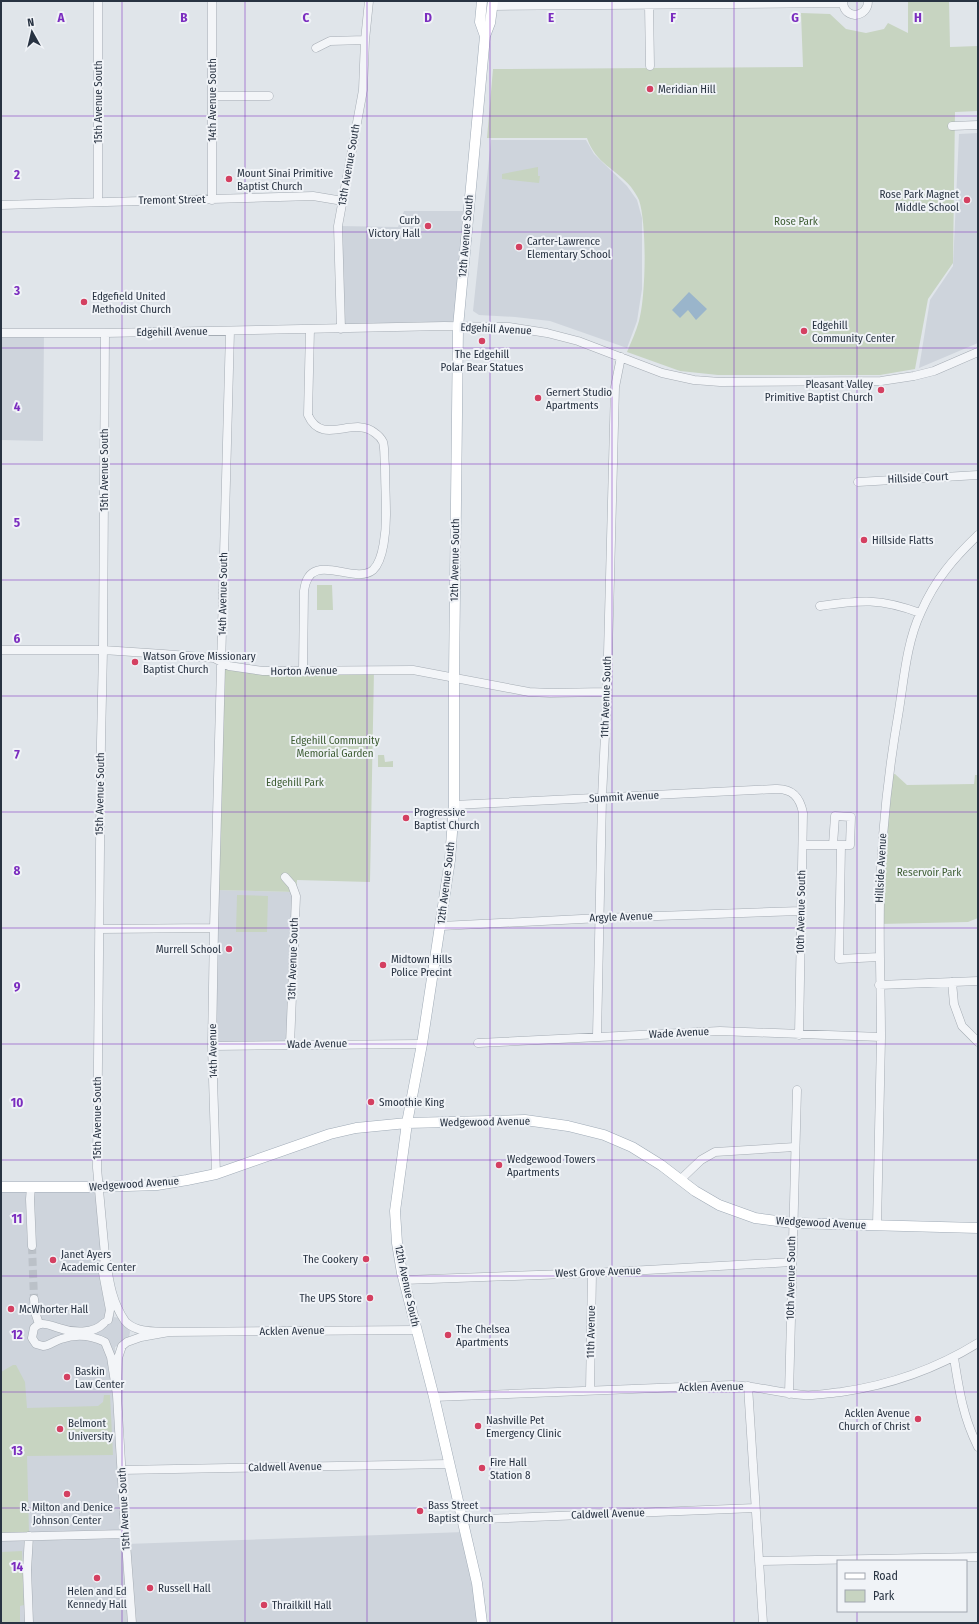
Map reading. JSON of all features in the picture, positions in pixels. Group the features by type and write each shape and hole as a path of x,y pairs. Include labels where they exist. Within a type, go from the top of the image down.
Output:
{"main road":[{"name":"12th Avenue South","path":"482,1 480,22 485,36"},
{"name":"12th Avenue South","path":"482,1623 477,1583 461,1520 434,1397 404,1280 397,1243 395,1211 407,1124 422,1044 450,860 454,805 458,327 485,36 490,23 492,4"},
{"name":"Wedgewood Avenue","path":"1,1187 97,1187 157,1185 216,1174 330,1134 359,1128 407,1124 525,1120 568,1126 604,1135 632,1147 695,1191 719,1205 755,1218 792,1223 978,1228"}],"street":[{"name":"15th Avenue South","path":"98,1 98,202"},
{"name":"14th Avenue South","path":"212,1 212,200"},
{"name":"13th Avenue South","path":"340,329 338,226 363,90 365,40 369,1"},
{"path":"492,4 649,5 762,2 843,2 846,11 855,15 864,12 867,8 868,1"},
{"path":"649,5 650,66"},
{"path":"316,48 330,41 365,40"},
{"path":"212,96 269,96"},
{"path":"952,126 978,125"},
{"name":"Tremont Street","path":"1,205 313,196 343,201"},
{"name":"Edgehill Avenue","path":"1,333 105,333 458,327 509,328 547,333 578,341 662,373 694,380 725,382 881,381 914,376 934,371 978,352"},
{"path":"303,671 304,602 307,581 314,573 324,569 360,574 371,571 377,564 381,555 386,512 384,455 383,443 380,438 373,431 364,427 332,431 322,429 314,424 308,415 310,330"},
{"name":"14th Avenue South","path":"214,928 230,331"},
{"name":"15th Avenue South","path":"105,333 97,1187 105,1255 113,1296 117,1308 126,1322"},
{"name":"11th Avenue South","path":"597,1036 601,918 602,798 607,692 615,387 621,357"},
{"name":"Hillside Court","path":"858,482 978,475"},
{"name":"Hillside Avenue","path":"877,1225 881,1038 879,956 881,868 887,788 910,646 920,613 946,568 978,535"},
{"path":"820,606 869,601 886,602 920,613"},
{"name":"Horton Avenue","path":"1,650 103,650 214,658 229,666 263,671 414,670 529,692 607,692"},
{"name":"Summit Avenue","path":"454,805 779,788 793,792"},
{"name":"10th Avenue South","path":"793,792 797,796 802,807 803,845 798,1035"},
{"path":"803,845 837,845 839,959 879,956"},
{"name":"13th Avenue South","path":"285,877 294,890 296,896 290,1045"},
{"name":"Argyle Avenue","path":"441,926 601,918 801,911"},
{"path":"99,929 214,928"},
{"name":"14th Avenue","path":"214,928 212,1046 216,1174"},
{"path":"879,985 978,981"},
{"path":"952,982 954,1004 962,1026 978,1042"},
{"name":"Wade Avenue","path":"478,1043 720,1031 881,1038"},
{"name":"Wade Avenue","path":"212,1046 422,1044"},
{"name":"10th Avenue South","path":"789,1394 792,1223 797,1090"},
{"path":"680,1180 701,1160 715,1152 795,1147"},
{"path":"31,1187 30,1199 32,1246"},
{"name":"15th Avenue South","path":"105,1255 103,1273 110,1310 106,1321"},
{"name":"West Grove Avenue","path":"404,1280 592,1273 792,1262"},
{"name":"11th Avenue","path":"590,1390 592,1273"},
{"path":"34,1299 35,1312 43,1324 53,1329 55,1335 53,1341 44,1346"},
{"path":"117,1318 126,1322 130,1329 130,1335 124,1344 118,1347 113,1347 105,1342 91,1337 72,1337 60,1339 44,1346 35,1343 32,1336 34,1328 43,1324 66,1331 82,1331 99,1328 106,1321 117,1318"},
{"path":"105,1342 100,1331 106,1321"},
{"name":"Acklen Avenue","path":"126,1322 139,1330 169,1332 416,1330"},
{"name":"Acklen Avenue","path":"124,1344 140,1337 169,1332"},
{"name":"15th Avenue South","path":"105,1342 111,1357 117,1395 132,1623"},
{"name":"Acklen Avenue","path":"434,1397 590,1390 748,1386 789,1394 813,1395 860,1389 893,1381 954,1358 978,1343"},
{"name":"15th Avenue South","path":"117,1395 118,1356 124,1344"},
{"path":"954,1358 960,1401 972,1435 978,1447"},
{"path":"748,1386 763,1623"},
{"name":"Caldwell Avenue","path":"122,1470 449,1464"},
{"name":"Caldwell Avenue","path":"461,1520 755,1508"},
{"path":"1,1537 125,1534"},
{"path":"29,1536 27,1570 29,1623"},
{"path":"759,1561 978,1557"}],"shaded area":[{"name":"Rose Park Magnet Middle School","path":"978,133 978,343 919,368 930,300 953,266 959,134"},
{"path":"491,140 586,140 594,154 627,186 637,200 642,218 642,289 637,321 627,348 550,321 479,315 473,311"},
{"path":"404,211 468,211 458,327 341,329 338,226 398,227"},
{"path":"44,332 43,441 1,440 1,333"},
{"path":"215,890 296,892 290,1045 212,1046"},
{"name":"Belmont University","path":"1,1187 97,1187 114,1317 119,1318 129,1328 130,1332 129,1337 124,1344 115,1347 126,1544 464,1532 481,1623 1,1623"}],"green space":[{"name":"Rose Park","path":"908,1 949,1 950,47 978,46 978,111 955,112 953,263 928,299 915,369 880,375 718,375 680,371 627,352 639,321 643,295 645,260 642,211 639,200 625,181 595,154 587,138 487,138 493,69 803,67 801,13 830,14 846,29 866,33 884,29 888,23 908,33"},
{"path":"538,167 538,176 540,176 539,183 502,179 502,174"},
{"path":"317,585 332,585 333,610 317,610"},
{"name":"Edgehill Park","path":"221,662 263,671 374,670 370,882 297,880 296,892 215,890"},
{"path":"378,755 384,755 385,762 393,761 393,767 378,767"},
{"name":"Reservoir Park","path":"889,773 895,774 907,785 974,784 975,775 978,775 978,918 968,922 879,924"},
{"path":"237,895 268,896 267,932 236,932"},
{"path":"13,1365 16,1365 25,1382 27,1408 98,1406 103,1402 104,1395 110,1395 113,1455 27,1456 29,1532 1,1533 1,1372"},
{"path":"22,1551 24,1605 20,1606 20,1623 1,1623 1,1552"}],"water":[{"path":"689,292 707,309 696,320 688,310 680,318 672,310"}],"tunnel":[{"path":"32,1246 34,1299"}],"place":[{"name":"Meridian Hill","path":"650,89"},
{"name":"Mount Sinai Primitive Baptist Church","path":"229,179"},
{"name":"Rose Park Magnet Middle School","path":"967,200"},
{"name":"Curb Victory Hall","path":"428,226"},
{"name":"Carter-Lawrence Elementary School","path":"519,247"},
{"name":"Edgefield United Methodist Church","path":"84,302"},
{"name":"Edgehill Community Center","path":"804,331"},
{"name":"The Edgehill Polar Bear Statues","path":"482,341"},
{"name":"Pleasant Valley Primitive Baptist Church","path":"881,390"},
{"name":"Gernert Studio Apartments","path":"538,398"},
{"name":"Hillside Flatts","path":"864,540"},
{"name":"Watson Grove Missionary Baptist Church","path":"135,662"},
{"name":"Progressive Baptist Church","path":"406,818"},
{"name":"Murrell School","path":"229,949"},
{"name":"Midtown Hills Police Precint","path":"383,965"},
{"name":"Smoothie King","path":"371,1102"},
{"name":"Wedgewood Towers Apartments","path":"499,1165"},
{"name":"The Cookery","path":"366,1259"},
{"name":"Janet Ayers Academic Center","path":"53,1260"},
{"name":"The UPS Store","path":"370,1298"},
{"name":"McWhorter Hall","path":"11,1309"},
{"name":"The Chelsea Apartments","path":"448,1335"},
{"name":"Baskin Law Center","path":"67,1377"},
{"name":"Acklen Avenue Church of Christ","path":"918,1419"},
{"name":"Nashville Pet Emergency Clinic","path":"478,1426"},
{"name":"Belmont University","path":"60,1429"},
{"name":"Fire Hall Station 8","path":"482,1468"},
{"name":"R. Milton and Denice Johnson Center","path":"67,1494"},
{"name":"Bass Street Baptist Church","path":"420,1511"},
{"name":"Helen and Ed Kennedy Hall","path":"97,1578"},
{"name":"Russell Hall","path":"150,1588"},
{"name":"Thrailkill Hall","path":"264,1605"}],"park label":[{"name":"Edgehill Community Memorial Garden","path":"335,746"}]}
